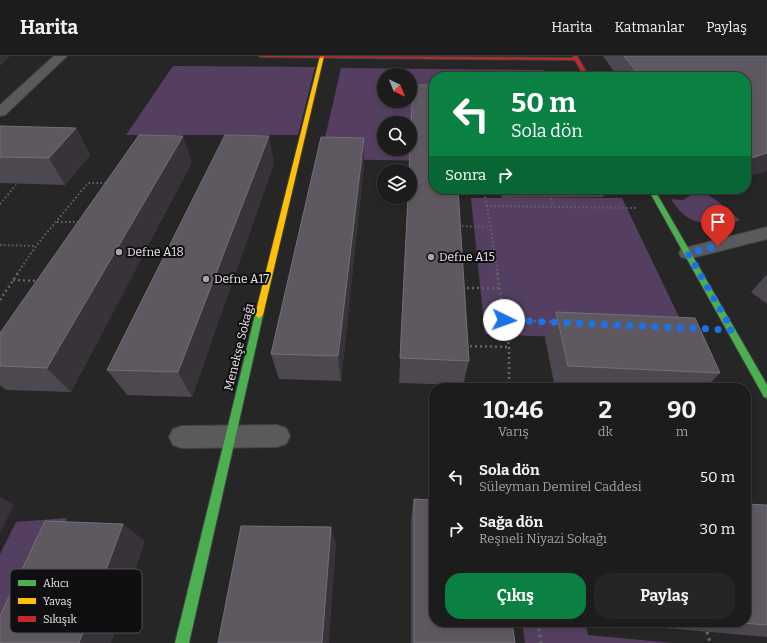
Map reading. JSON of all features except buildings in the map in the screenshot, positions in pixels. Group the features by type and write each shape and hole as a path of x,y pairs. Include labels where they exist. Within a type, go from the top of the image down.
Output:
{"street":[{"path":"0,112 61,56"},
{"path":"261,56 576,58 584,72"},
{"name":"Menekşe Sokağı","path":"182,643 230,436 322,56"},
{"path":"654,194 767,394"},
{"path":"688,253 767,233"},
{"path":"182,437 277,436"}],"path":[{"path":"0,300 36,246 88,183 112,183"},
{"path":"0,204 16,185"},
{"path":"484,194 509,347 509,383"},
{"path":"551,198 553,206"},
{"path":"486,206 662,208"},
{"path":"56,222 84,222"},
{"path":"454,226 490,227"},
{"path":"0,245 36,246"},
{"path":"13,280 43,281"},
{"path":"458,288 499,288"},
{"path":"504,320 559,322"},
{"path":"461,346 509,347"},
{"path":"539,627 541,643"},
{"path":"707,632 710,643"}],"shaded area":[{"path":"173,66 315,67 298,135 126,135"},
{"path":"341,68 377,68 377,108 417,108 417,69 544,70 545,72 429,72 429,161 325,159 325,138"},
{"path":"690,194 708,195 722,204 740,220 722,228 687,217 676,207 671,199 683,200 691,195"},
{"path":"471,198 622,198 691,342 485,334"},
{"path":"67,518 42,569 10,569 11,633 6,643 0,643 0,554 16,522"},
{"path":"523,627 586,627 588,635 672,643 525,643"}],"traffic: fast":[{"path":"654,194 767,394"},
{"path":"182,643 259,315"}],"traffic: slow":[{"path":"259,315 322,56"}],"traffic: jam":[{"path":"261,56 577,59"},
{"path":"575,56 584,72"}],"place":[{"name":"Defne A18","path":"119,252"},
{"name":"Defne A15","path":"431,257"},
{"name":"Defne A17","path":"206,279"}],"route":[{"path":"504,320 732,330 688,253 718,246"}]}
